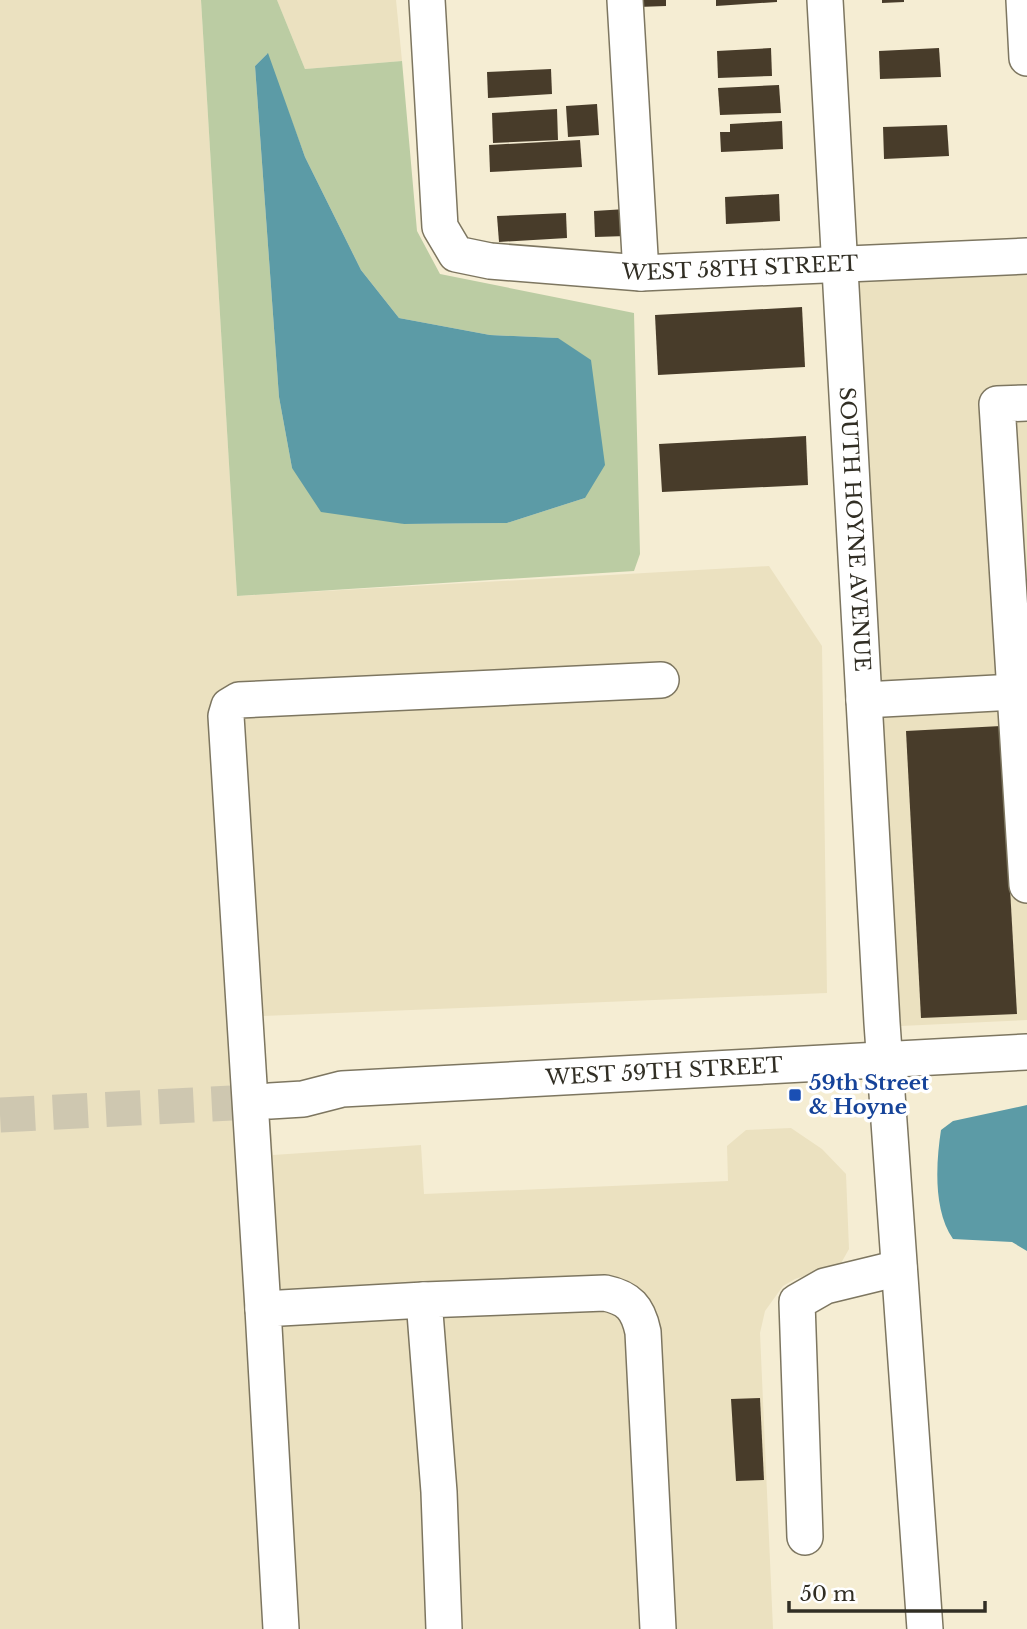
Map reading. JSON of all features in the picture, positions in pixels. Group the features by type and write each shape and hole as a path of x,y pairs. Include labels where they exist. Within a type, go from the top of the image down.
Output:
{"street":[{"name":"WEST 58TH STREET","path":"427,0 440,227 456,254 490,261 640,273 1027,256"},
{"path":"625,0 640,273"},
{"name":"SOUTH HOYNE AVENUE","path":"825,0 884,1059 925,1629"},
{"path":"1024,0 1027,58"},
{"path":"1027,403 997,404 1027,886"},
{"path":"281,1629 226,716 229,706 239,700 661,680"},
{"path":"864,700 1015,692"},
{"name":"WEST 59TH STREET","path":"269,1092 303,1099 342,1089 1027,1052"},
{"path":"805,1537 797,1302 825,1286 899,1268"},
{"path":"262,1309 605,1293 624,1297 639,1313 648,1401 658,1629"},
{"path":"424,1300 439,1492 444,1629"}],"shaded area":[{"path":"0,0 201,0 237,596 769,566 822,646 827,993 263,1016 273,1155 421,1145 424,1194 728,1181 727,1146 746,1130 791,1128 822,1149 846,1174 849,1249 840,1265 795,1279 783,1286 765,1311 760,1333 773,1629 0,1629"},
{"path":"277,0 396,0 402,61 305,69"},
{"path":"1027,271 1027,1020 901,1026 866,545 854,280"}],"green space":[{"path":"201,0 277,0 305,69 402,61 417,231 440,274 634,313 640,554 634,571 237,596","holes":["267,54 305,157 361,270 399,318 490,335 557,338 585,498 507,523 404,524 292,468 279,397 255,66"]}],"water":[{"path":"268,53 305,157 361,270 399,318 490,335 558,338 591,360 605,465 585,498 507,523 404,524 321,512 292,468 279,397 255,66"},
{"path":"1027,1105 1027,1251 1012,1242 953,1239 939,1200 937,1171 941,1130 953,1121"}],"building":[{"path":"638,0 666,0 666,6 638,7"},
{"path":"716,0 777,0 777,2 716,6"},
{"path":"882,0 904,0 904,2 882,3"},
{"path":"771,48 772,76 718,78 717,51"},
{"path":"939,48 941,77 880,79 879,51"},
{"path":"551,69 552,94 488,98 487,72"},
{"path":"779,85 781,113 720,115 718,88"},
{"path":"597,104 599,135 568,137 566,106"},
{"path":"557,109 558,140 493,143 492,113"},
{"path":"782,121 783,149 721,152 720,132 730,132 730,124"},
{"path":"947,125 949,156 884,159 883,127"},
{"path":"580,140 582,167 490,172 489,145"},
{"path":"779,194 780,221 726,224 725,197"},
{"path":"626,209 627,236 595,237 594,211"},
{"path":"566,213 567,238 499,242 497,216"},
{"path":"802,307 805,367 658,375 655,315"},
{"path":"806,436 808,485 662,492 659,444"},
{"path":"1001,726 1017,1014 921,1018 906,731"},
{"path":"760,1398 764,1480 736,1481 731,1399"}],"tunnel":[{"path":"0,1115 270,1101"}],"place":[{"name":"59th Street & Hoyne","path":"795,1095"}]}
